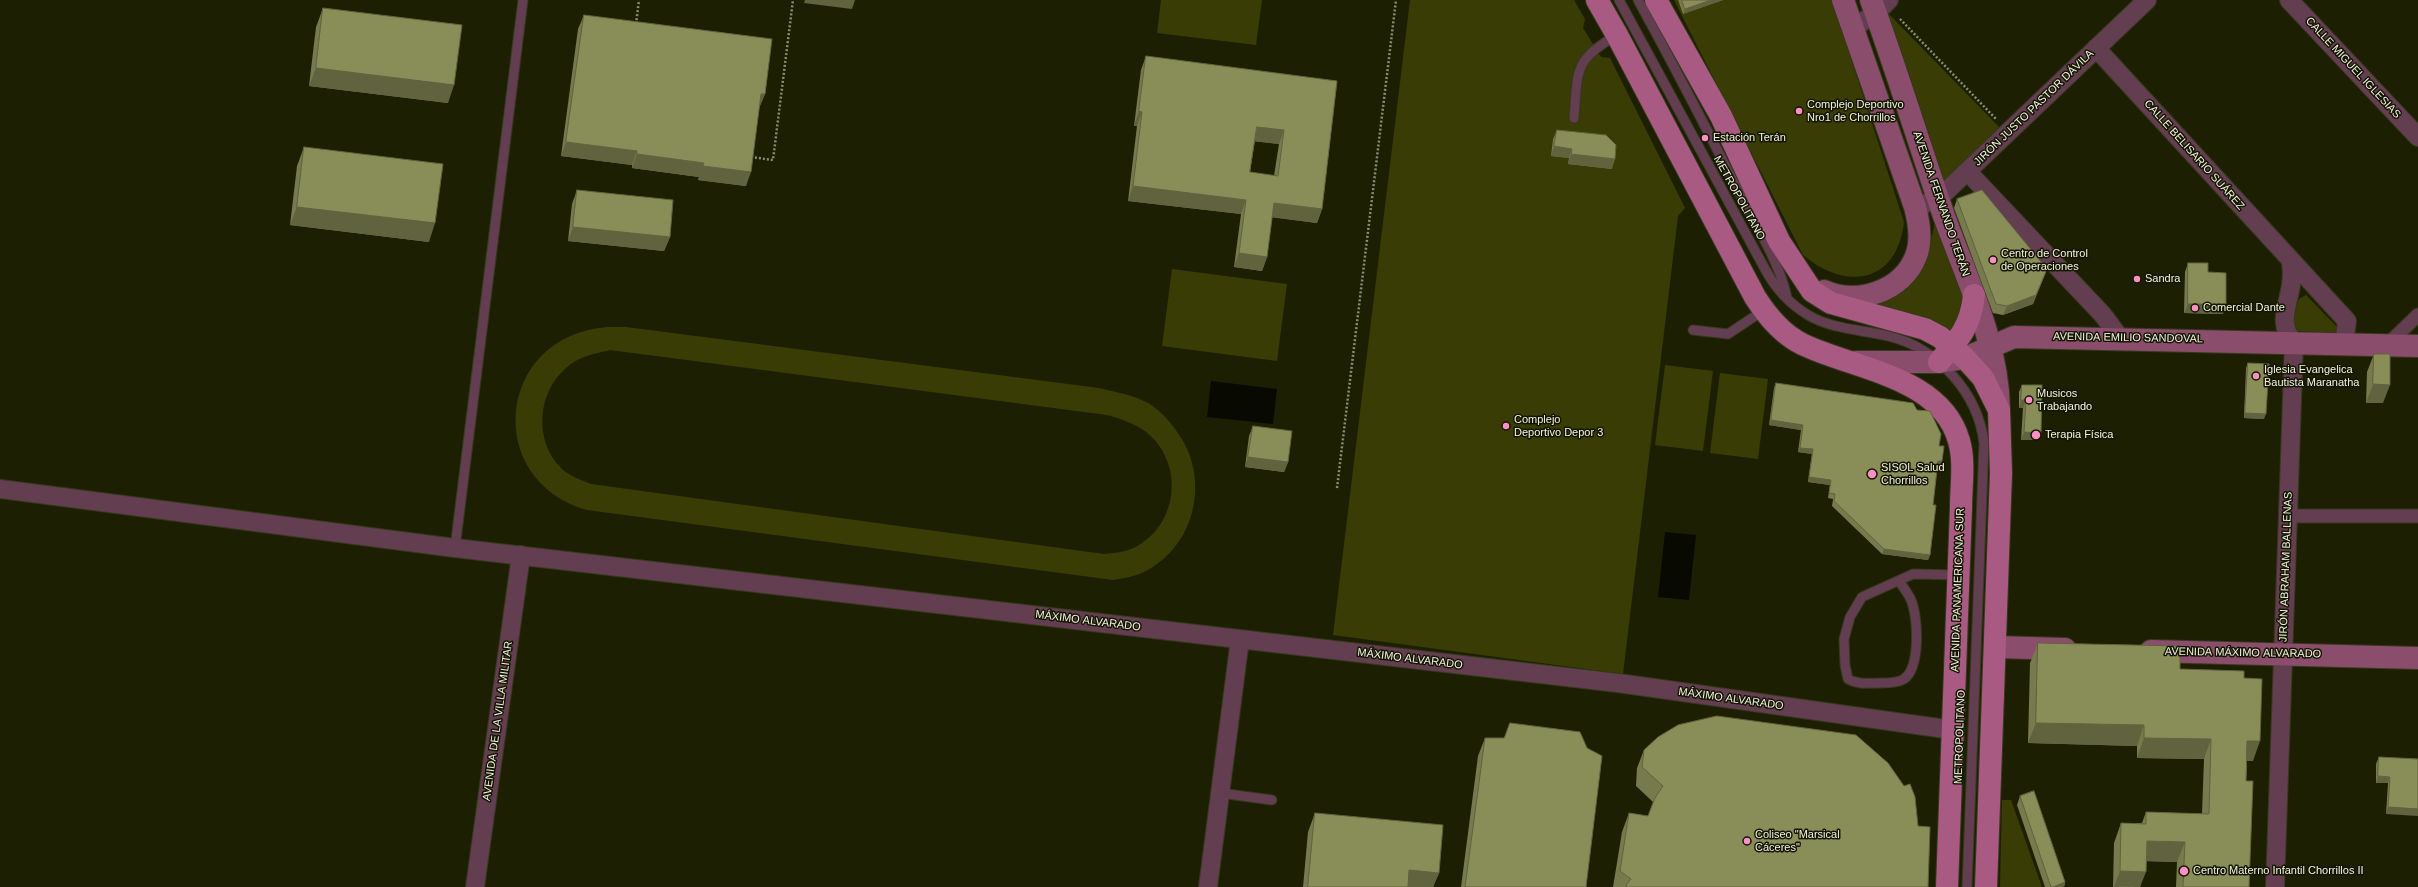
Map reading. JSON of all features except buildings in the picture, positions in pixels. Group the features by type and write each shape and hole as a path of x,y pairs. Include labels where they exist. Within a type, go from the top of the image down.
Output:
{"main road":[{"name":"AVENIDA PANAMERICANA SUR","path":"1597,0 1618,35 1734,258 1764,310 1788,336 1802,344 1843,361 1887,375 1919,390 1946,415 1960,442 1961,469 1958,575 1951,730 1947,887"},
{"path":"1656,0 1721,116 1779,241 1812,291 1831,303 1910,324 1940,337 1952,356 1983,378 1999,410 2001,473 1996,647 1986,887"},
{"path":"1802,278 1827,293 1850,298 1870,295 1890,286 1906,272 1917,255 1919,235 1915,207 1843,0"},
{"name":"AVENIDA FERNANDO TERÁN","path":"1880,4 1938,199 1992,348 1999,410"},
{"path":"1952,356 1970,319 1974,295"},
{"name":"AVENIDA EMILIO SANDOVAL","path":"1843,361 1952,356 1992,348 2014,337 2120,338 2418,346"},
{"path":"1996,647 2084,649"},
{"name":"AVENIDA MÁXIMO ALVARADO","path":"2131,650 2418,658"}],"street":[{"name":"JIRÓN JUSTO PASTOR DÁVILA","path":"1915,207 1938,199 2146,0"},
{"name":"CALLE MIGUEL IGLESIAS","path":"2289,0 2418,137"},
{"path":"1852,28 1880,4"},
{"name":"CALLE BELISARIO SUÁREZ","path":"2096,48 2291,263 2347,321 2345,337 2340,344"},
{"path":"1967,171 2103,315 2120,338"},
{"path":"2291,263 2291,286 2284,318 2286,331 2294,342"},
{"path":"2387,345 2418,315"},
{"name":"JIRÓN ABRAHAM BALLENAS","path":"2275,887 2294,342"},
{"name":"MÁXIMO ALVARADO","path":"0,489 455,548 1618,683 1951,730"},
{"path":"2287,516 2418,516"},
{"name":"AVENIDA DE LA VILLA MILITAR","path":"475,887 521,555"},
{"path":"1208,887 1240,639"}],"lane":[{"path":"455,548 523,0"},
{"name":"METROPOLITANO","path":"1619,0 1764,270 1779,291 1809,316 1824,322 1889,336 1918,349 1952,356 1960,383 1972,401 1982,427 1984,443 1967,887"},
{"name":"METROPOLITANO","path":"1638,0 1673,63 1778,270 1787,298"},
{"path":"1574,118 1578,69 1595,47 1618,35"},
{"path":"1693,330 1728,334 1764,310"},
{"path":"1899,582 1911,599 1916,619 1915,661 1913,667 1904,679 1895,682 1854,683 1848,679 1845,665 1844,639 1850,617 1862,597 1899,582 1913,574 1958,575"},
{"path":"1937,887 1943,748 1951,730"},
{"path":"1220,793 1272,800"}],"path":[{"path":"635,31 639,0"},
{"path":"750,157 773,160 793,0"},
{"path":"1336,488 1396,0"},
{"path":"1880,4 2009,132"}],"shaded area":[{"path":"1161,0 1262,0 1256,45 1157,33"},
{"name":"Complejo Deportivo Depor 3","path":"1410,0 1574,0 1585,19 1583,28 1601,57 1610,58 1685,208 1678,216 1623,674 1333,635"},
{"name":"Complejo Deportivo Nro1 de Chorrillos","path":"1674,0 1832,0 1904,222 1899,243 1891,258 1880,269 1867,275 1852,277 1836,274 1819,266 1803,255"},
{"path":"1885,10 2000,128 1942,184"},
{"path":"1936,217 1967,307 1954,336 1867,304 1885,300 1899,294 1910,285 1918,275 1929,248"},
{"path":"1172,269 1287,284 1277,361 1162,346"},
{"path":"2306,295 2338,328 2338,333 2294,331 2290,326 2299,299"},
{"path":"607,327 626,327 1099,388 1124,394 1142,400 1159,411 1172,425 1183,441 1191,458 1195,476 1195,494 1192,512 1186,529 1176,545 1164,559 1140,574 1113,580 587,510 553,494 530,470 518,442 516,411 524,381 542,355 570,336","holes":["610,350 1107,415 1137,426 1146,432 1158,444 1166,458 1171,473 1172,489 1164,519 1155,532 1142,543 1129,550 1104,554 591,484 575,478 561,468 552,457 546,445 542,418 544,404 549,391 556,379 565,369 580,359"]},
{"path":"1665,365 1713,371 1703,451 1655,445"},
{"path":"1720,373 1768,379 1758,459 1710,453"},
{"path":"1211,381 1277,389 1273,424 1207,417"},
{"path":"1665,532 1696,535 1689,600 1658,597"},
{"path":"2002,800 2011,800 2042,887 2000,887"}],"place":[{"name":"Complejo Deportivo Nro1 de Chorrillos","path":"1799,111"},
{"name":"Estación Terán","path":"1705,138"},
{"name":"Centro de Control de Operaciones","path":"1993,260"},
{"name":"Sandra","path":"2137,279"},
{"name":"Comercial Dante","path":"2195,308"},
{"name":"Iglesia Evangelica Bautista Maranatha","path":"2256,376"},
{"name":"Musicos Trabajando","path":"2029,400"},
{"name":"Complejo Deportivo Depor 3","path":"1506,426"},
{"name":"Terapia Física","path":"2036,435"},
{"name":"SISOL Salud Chorrillos","path":"1872,474"},
{"name":"Coliseo \"Marsical Cáceres\"","path":"1747,841"},
{"name":"Centro Materno Infantil Chorrillos II","path":"2184,871"}]}
